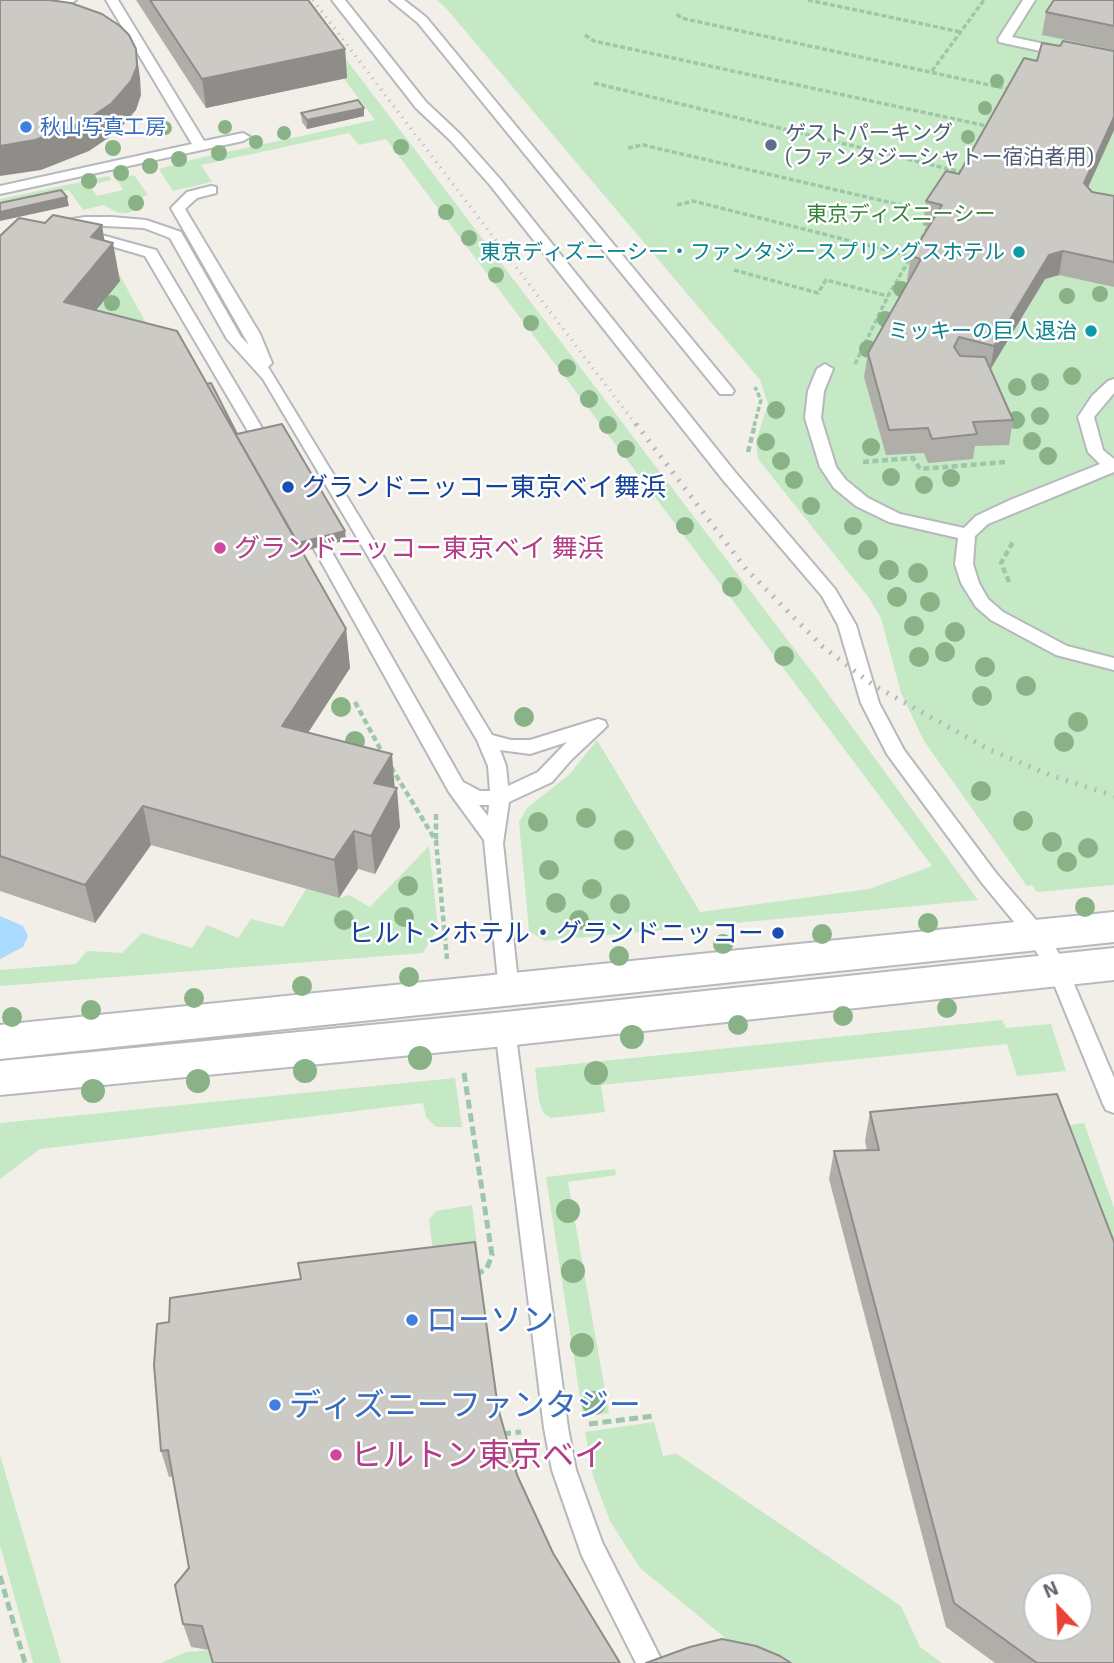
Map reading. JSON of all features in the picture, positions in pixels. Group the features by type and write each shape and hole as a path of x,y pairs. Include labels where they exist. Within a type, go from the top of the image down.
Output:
{"street":[{"path":"0,1078 507,1010 1036,934 1114,927"},
{"path":"0,1042 507,1010 1114,964"}],"lane":[{"path":"0,14 70,0"},
{"path":"112,0 200,146"},
{"path":"338,0 421,105 455,137 495,182 729,476 829,593 847,625 870,703 896,754 989,878 1036,934 1058,970 1112,1092"},
{"path":"396,0 422,20 726,391"},
{"path":"1030,0 1004,40 1114,63"},
{"path":"0,190 243,137"},
{"path":"151,253 178,208 192,195 211,190"},
{"path":"178,208 252,334 269,377 486,740 497,766 500,798 494,839 507,1010 556,1428 564,1470 591,1547 650,1663"},
{"path":"47,233 85,221 146,224 176,235 234,339 269,377"},
{"path":"47,233 105,240 151,253 260,438"},
{"path":"825,369 816,391 813,418 828,467 840,484 862,502 895,518 967,534"},
{"path":"1114,384 1097,399 1086,416 1096,452 1113,466 982,520 967,534 964,564 971,583 989,610 1014,627 1078,657 1114,664"},
{"path":"321,547 456,787 494,839"},
{"path":"456,787 477,798 500,798 545,777 564,755 598,726 530,747 511,747 486,740"}],"path":[{"path":"807,0 961,32"},
{"path":"932,71 984,0"},
{"path":"677,14 681,18 1009,88 1003,97"},
{"path":"585,35 594,41 987,126"},
{"path":"594,83 961,172"},
{"path":"980,137 992,116"},
{"path":"628,148 643,145 936,213 888,296 852,370"},
{"path":"677,205 693,201 911,256"},
{"path":"734,270 818,293 826,280 888,296"},
{"path":"751,459 748,453 761,400 753,383"},
{"path":"864,473 855,462 913,458 920,469 1006,462"},
{"path":"1010,585 1001,563 1007,547 1016,538"},
{"path":"355,702 405,793 436,841 447,961"},
{"path":"464,1072 492,1255 487,1268 476,1275"},
{"path":"0,1576 25,1663"}],"green space":[{"path":"301,0 815,676 978,900 545,941 529,931 519,822 527,808 569,775 597,740 700,912 869,889 932,866 386,139 359,145 349,133 201,165 212,182 173,191 159,169 375,120 344,79"},
{"name":"東京ディズニーシー","path":"437,0 1114,0 1114,885 1037,892 1032,885 1027,886 924,741 901,693 881,618 869,598 758,459 756,441 768,404 760,380"},
{"path":"134,175 148,195 141,197 143,204 128,213 118,213 104,205 83,210 69,190 0,206 0,199 109,176 111,180 89,185 97,196 123,190 117,179"},
{"path":"113,263 170,367 118,353 98,308 119,281"},
{"path":"429,846 438,928 423,953 0,986 0,970 76,964 87,951 122,953 142,933 192,948 207,925 238,938 251,919 283,927 306,889 339,898 349,895 370,907"},
{"path":"1002,1020 1006,1028 1051,1024 1066,1071 1017,1076 1007,1044 601,1085 605,1112 551,1118 544,1114 539,1101 535,1068"},
{"path":"455,1078 462,1127 436,1127 426,1117 423,1103 40,1149 0,1179 0,1123"},
{"path":"1084,1123 1114,1208 1114,1252 1070,1125"},
{"path":"615,1169 616,1175 568,1182 609,1413 583,1417 546,1177"},
{"path":"472,1205 478,1253 474,1265 435,1269 429,1220 436,1211"},
{"path":"654,1422 663,1456 677,1454 901,1606 920,1647 942,1663 756,1663 640,1568 610,1521 593,1476 585,1432"},
{"path":"0,1455 61,1663 33,1663 0,1545"},
{"path":"210,1650 214,1663 161,1663 186,1652"}],"water":[{"path":"0,916 23,926 28,936 23,947 0,959"}],"building":[{"path":"0,0 71,3 102,14 129,35 136,49 137,66 131,81 112,103 84,122 35,140 0,146"},
{"path":"150,0 308,0 345,49 202,79"},
{"path":"1054,0 1114,0 1114,26 1046,12"},
{"name":"東京ディズニーシー・ファンタジースプリングスホテル","path":"1063,41 1114,51 1114,117 1084,183 1092,192 1114,196 1114,262 1063,251 1049,255 994,346 959,337 954,347 960,356 985,357 1013,420 973,422 977,434 932,439 928,428 889,430 868,353 921,259 911,256 942,205 926,201 946,171 959,174 1024,58 1037,61 1042,43 1060,46"},
{"path":"358,100 364,108 307,120 301,113"},
{"path":"61,190 67,197 0,212 0,203"},
{"path":"53,215 102,225 91,237 113,243 64,302 177,331 346,629 282,726 392,754 374,783 397,788 371,836 354,831 334,860 143,806 85,885 0,856 0,236 19,218 45,223"},
{"path":"211,383 237,434 282,424 345,531 298,543 303,552 207,384"},
{"path":"1057,1094 1114,1242 1114,1663 1037,1663 954,1603 834,1151 879,1150 870,1112"},
{"name":"ヒルトン東京ベイ","path":"475,1242 498,1408 517,1475 553,1553 620,1663 213,1663 202,1626 183,1624 175,1585 189,1568 168,1450 161,1451 154,1365 157,1324 169,1322 170,1298 301,1279 298,1263"},
{"path":"722,1639 756,1646 791,1663 646,1663 690,1647"}],"railway":[{"path":"313,0 637,426"},
{"path":"636,424 746,569 823,647 873,685 990,750 1050,775 1114,796"}],"place":[{"name":"秋山写真工房","path":"26,127"},
{"name":"ゲストパーキング (ファンタジーシャトー宿泊者用)","path":"771,145"},
{"name":"東京ディズニーシー・ファンタジースプリングスホテル","path":"1019,252"},
{"name":"ミッキーの巨人退治","path":"1091,331"},
{"name":"グランドニッコー東京ベイ舞浜","path":"288,487"},
{"name":"グランドニッコー東京ベイ 舞浜","path":"220,548"},
{"name":"ヒルトンホテル・グランドニッコー","path":"778,933"},
{"name":"ローソン","path":"412,1320"},
{"name":"ディズニーファンタジー","path":"275,1405"},
{"name":"ヒルトン東京ベイ","path":"336,1455"}]}
